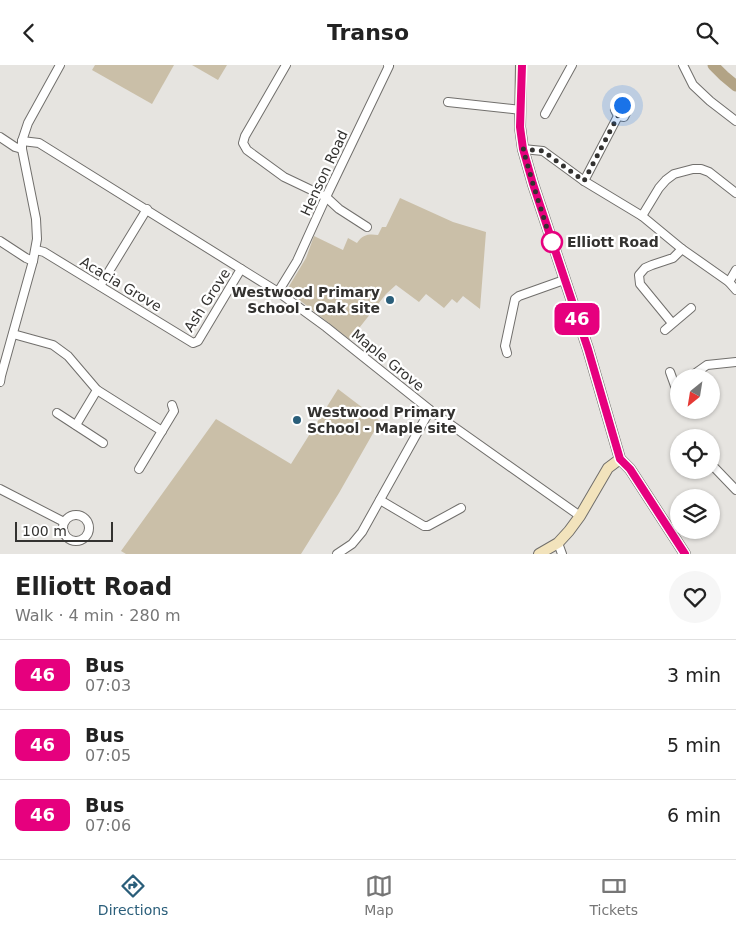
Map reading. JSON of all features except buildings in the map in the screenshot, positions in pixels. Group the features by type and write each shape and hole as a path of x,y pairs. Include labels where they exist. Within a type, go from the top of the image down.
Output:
{"main road":[{"path":"522,65 520,127 523,149 588,349 620,459 630,469 680,552"},
{"path":"539,554 558,543 569,531 608,468 620,459"}],"street":[{"path":"0,378 36,250 36,219 22,145 28,123 60,65"},
{"path":"286,65 245,136 243,143 247,150 284,177 326,197 339,209 367,227"},
{"name":"Henson Road","path":"278,292 297,261 389,65"},
{"path":"544,113 572,65"},
{"path":"683,65 693,85 736,121"},
{"path":"448,102 521,110"},
{"path":"584,181 618,116"},
{"name":"Maple Grove","path":"0,137 15,147 40,143 278,292 331,331 430,410 580,516"},
{"path":"523,149 543,151 584,181 642,216 736,290"},
{"path":"642,216 666,180 674,174 693,169 709,172 736,193"},
{"path":"100,286 146,209"},
{"path":"0,241 33,261"},
{"path":"672,323 640,284 639,275 645,268 673,258 682,249"},
{"name":"Acacia Grove","path":"36,250 44,252 193,343"},
{"name":"Ash Grove","path":"193,343 198,341 242,269"},
{"path":"728,282 736,270"},
{"path":"507,353 505,346 515,299 519,295 564,280"},
{"path":"664,329 691,308"},
{"path":"12,334 53,345 68,356 97,390 162,431"},
{"path":"701,369 707,365 736,362"},
{"path":"76,425 97,390"},
{"path":"139,469 174,411 172,405"},
{"path":"337,554 352,544 362,532 430,410"},
{"path":"57,413 103,443"},
{"path":"720,473 736,490"},
{"path":"0,489 64,522"},
{"path":"380,500 424,526 428,526 461,508"},
{"path":"558,543 562,554"}],"shaded area":[{"path":"95,65 174,65 152,104 92,70"},
{"path":"192,65 227,65 218,80"},
{"name":"Westwood Primary School - Oak site","path":"400,198 453,222 486,232 480,309 463,296 457,303 452,299 444,308 426,294 419,302 396,285 386,294 349,339 288,291 288,288 306,258 314,236 343,250 348,238 357,243 366,235 378,235 382,227 386,227"},
{"path":"338,389 380,421 339,493 301,554 126,554 121,551 216,419 291,464"}],"waterway":[{"path":"713,65 736,86"}],"bus line":[{"name":"46","path":"522,65 520,127 523,149 588,349 620,459 630,469 685,554"}],"place":[{"name":"Elliott Road","path":"552,242"},
{"name":"Westwood Primary School - Oak site","path":"390,300"},
{"name":"Westwood Primary School - Maple site","path":"297,420"}],"route":[{"path":"552,242 553,247 523,149 543,151 584,181 618,116 615,110 616,107 622,105"}]}
